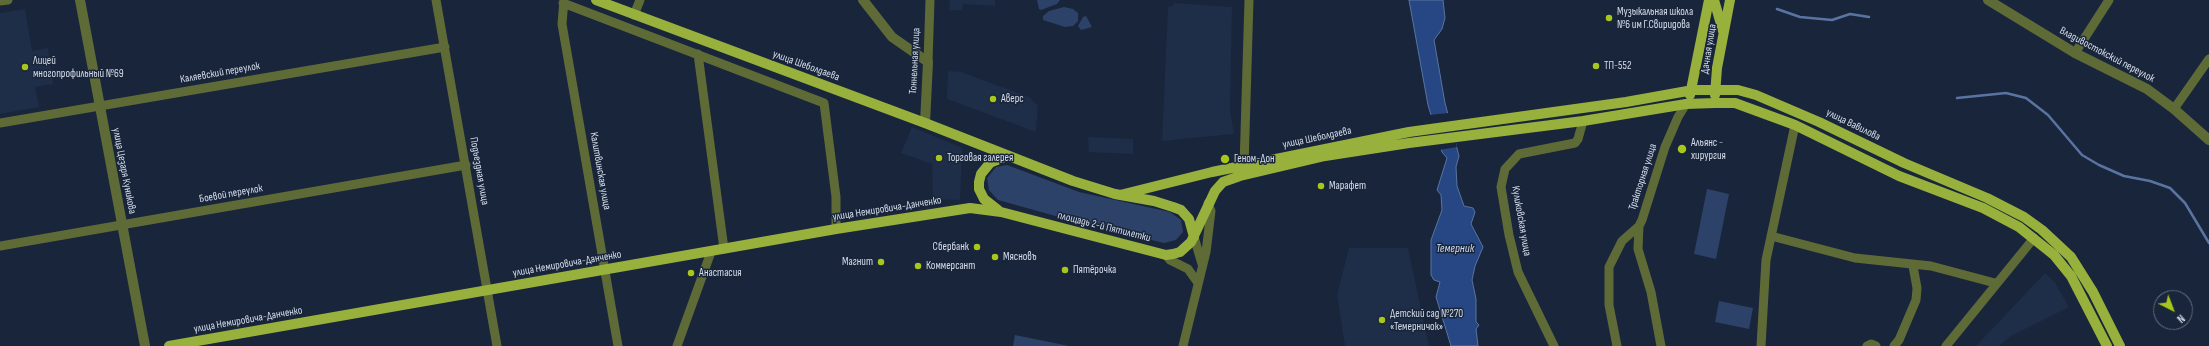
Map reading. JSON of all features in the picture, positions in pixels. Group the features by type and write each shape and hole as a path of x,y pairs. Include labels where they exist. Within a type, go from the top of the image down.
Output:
{"main road":[{"name":"улица Шеболдаева","path":"596,0 925,123 1008,156"},
{"name":"Дачная улица","path":"1686,104 1693,90 1696,65 1709,0"},
{"path":"1714,0 1723,32"},
{"name":"Дачная улица","path":"1715,103 1717,68 1730,0"},
{"name":"улица Вавилова","path":"1501,120 1626,102 1693,90 1716,88 1738,90 1756,95 1819,122 1904,163 1987,198 2024,217 2042,230 2072,257 2094,292 2120,346"},
{"path":"1583,121 1686,104 1715,103 1735,104 1795,126 1900,176 1983,208 2019,227 2054,255 2071,276 2107,346"},
{"name":"улица Шеболдаева","path":"1242,172 1326,147 1409,132 1501,120"},
{"name":"улица Шеболдаева","path":"1120,195 1212,172 1231,169 1242,172 1325,156 1409,143 1583,121"},
{"path":"1008,156 1073,182 1120,195 1154,201 1181,210 1192,225 1194,237"},
{"name":"площадь 2-й Пятилетки","path":"1002,212 987,202 979,189 979,182 981,174 990,163 1008,156"},
{"path":"1166,255 1180,252 1194,237 1208,203 1215,191 1224,182 1242,172"},
{"name":"улица Немировича-Данченко","path":"169,346 836,229 970,208"},
{"name":"площадь 2-й Пятилетки","path":"970,208 1002,212 1166,255"}],"street":[{"path":"0,2 8,0"},
{"name":"улица Цезаря Куникова","path":"80,0 145,346"},
{"name":"Подъездная улица","path":"436,0 497,346"},
{"path":"634,15 640,0"},
{"path":"863,0 892,37 928,62"},
{"name":"Тоннельная улица","path":"925,123 930,0"},
{"path":"1242,172 1249,0"},
{"name":"Владивостокский переулок","path":"1988,0 2074,53 2143,86 2174,109 2209,140"},
{"path":"2074,53 2109,0"},
{"path":"564,2 824,103 836,196 836,229"},
{"name":"Калитвинская улица","path":"564,2 562,24 618,346"},
{"name":"Каляевский переулок","path":"0,123 445,47"},
{"path":"698,54 724,249"},
{"path":"2174,109 2209,59"},
{"name":"Тракторная улица","path":"1617,346 1609,305 1609,267 1622,241 1638,226 1660,166 1665,147 1678,117 1686,104"},
{"name":"Куликовская улица","path":"1554,346 1518,272 1509,235 1501,187 1505,169 1519,154 1575,143 1578,139 1583,121"},
{"path":"1761,346 1763,282 1770,236 1795,126"},
{"name":"Боевой переулок","path":"0,246 466,165"},
{"path":"1183,346 1211,219 1211,211 1208,203"},
{"path":"1638,226 1638,248 1651,292 1661,346"},
{"path":"1770,236 1854,258 1899,261 1914,266 1931,266 1995,284"},
{"path":"1194,237 1202,265"},
{"path":"1946,346 2034,238"},
{"path":"677,346 711,252"},
{"path":"1166,255 1170,260 1188,269 1198,283"},
{"path":"1894,346 1899,340 1916,300 1917,288 1914,266"},
{"path":"1867,346 1871,344 1876,346"}],"shaded area":[{"path":"950,0 995,0 995,6 963,4 962,10 949,10"},
{"path":"1037,0 1060,0 1057,4 1041,10 1039,9"},
{"path":"1173,3 1232,7 1230,110 1234,134 1162,141 1168,7 1174,5"},
{"path":"1064,7 1073,9 1078,13 1078,21 1073,26 1065,27 1043,20 1043,16 1049,11"},
{"name":"Лицей многопрофильный №69","path":"25,9 32,51 48,48 53,84 35,87 39,107 0,114 0,13"},
{"path":"1086,16 1092,27 1081,30 1078,26 1083,17"},
{"name":"Аверс","path":"948,71 961,72 1029,97 1038,106 1036,132 947,99"},
{"name":"Торговая галерея","path":"912,127 962,148 960,200 933,199 932,164 901,153"},
{"path":"1088,137 1133,139 1133,154 1089,152"},
{"path":"1007,165 1079,192 1170,212 1181,220 1183,232 1176,240 1164,243 1070,220 998,200 989,190 987,178 996,167"},
{"path":"1707,189 1729,194 1716,259 1694,254"},
{"name":"Детский сад №270 «Темерничок»","path":"1349,248 1408,248 1429,346 1345,346 1337,295"},
{"path":"2045,273 2054,281 2069,307 2011,336 1999,346 1976,346"},
{"path":"1719,301 1753,308 1749,329 1715,322"},
{"path":"1015,335 1069,346 1013,346"}],"water":[{"name":"Темерник","path":"1409,0 1443,0 1445,18 1442,29 1434,40 1445,103 1459,156 1456,167 1457,186 1464,206 1473,208 1475,212 1471,224 1483,247 1475,266 1472,280 1476,299 1476,322 1479,325 1476,329 1478,346 1451,346 1436,297 1440,282 1434,280 1431,275 1431,240 1442,210 1441,195 1437,190 1447,158 1442,152 1428,105"}],"pier":[{"path":"1449,113 1457,147 1439,150 1429,115"}],"waterway":[{"path":"1777,9 1800,17 1832,20 1850,14 1869,17"},
{"path":"1957,98 2006,93 2026,98 2048,115 2082,155 2099,165 2124,176 2150,181 2170,188 2185,203 2209,243"}],"place":[{"name":"Музыкальная школа №6 им Г.Свиридова","path":"1609,18"},
{"name":"ТП-552","path":"1596,66"},
{"name":"Лицей многопрофильный №69","path":"25,67"},
{"name":"Аверс","path":"993,99"},
{"name":"Альянс - хирургия","path":"1682,149"},
{"name":"Торговая галерея","path":"939,158"},
{"name":"Геном-Дон","path":"1225,159"},
{"name":"Марафет","path":"1321,186"},
{"name":"Сбербанк","path":"977,247"},
{"name":"Мясновъ","path":"995,257"},
{"name":"Магнит","path":"881,262"},
{"name":"Коммерсант","path":"918,266"},
{"name":"Пятёрочка","path":"1065,270"},
{"name":"Анастасия","path":"691,273"},
{"name":"Детский сад №270 «Темерничок»","path":"1382,320"}]}
